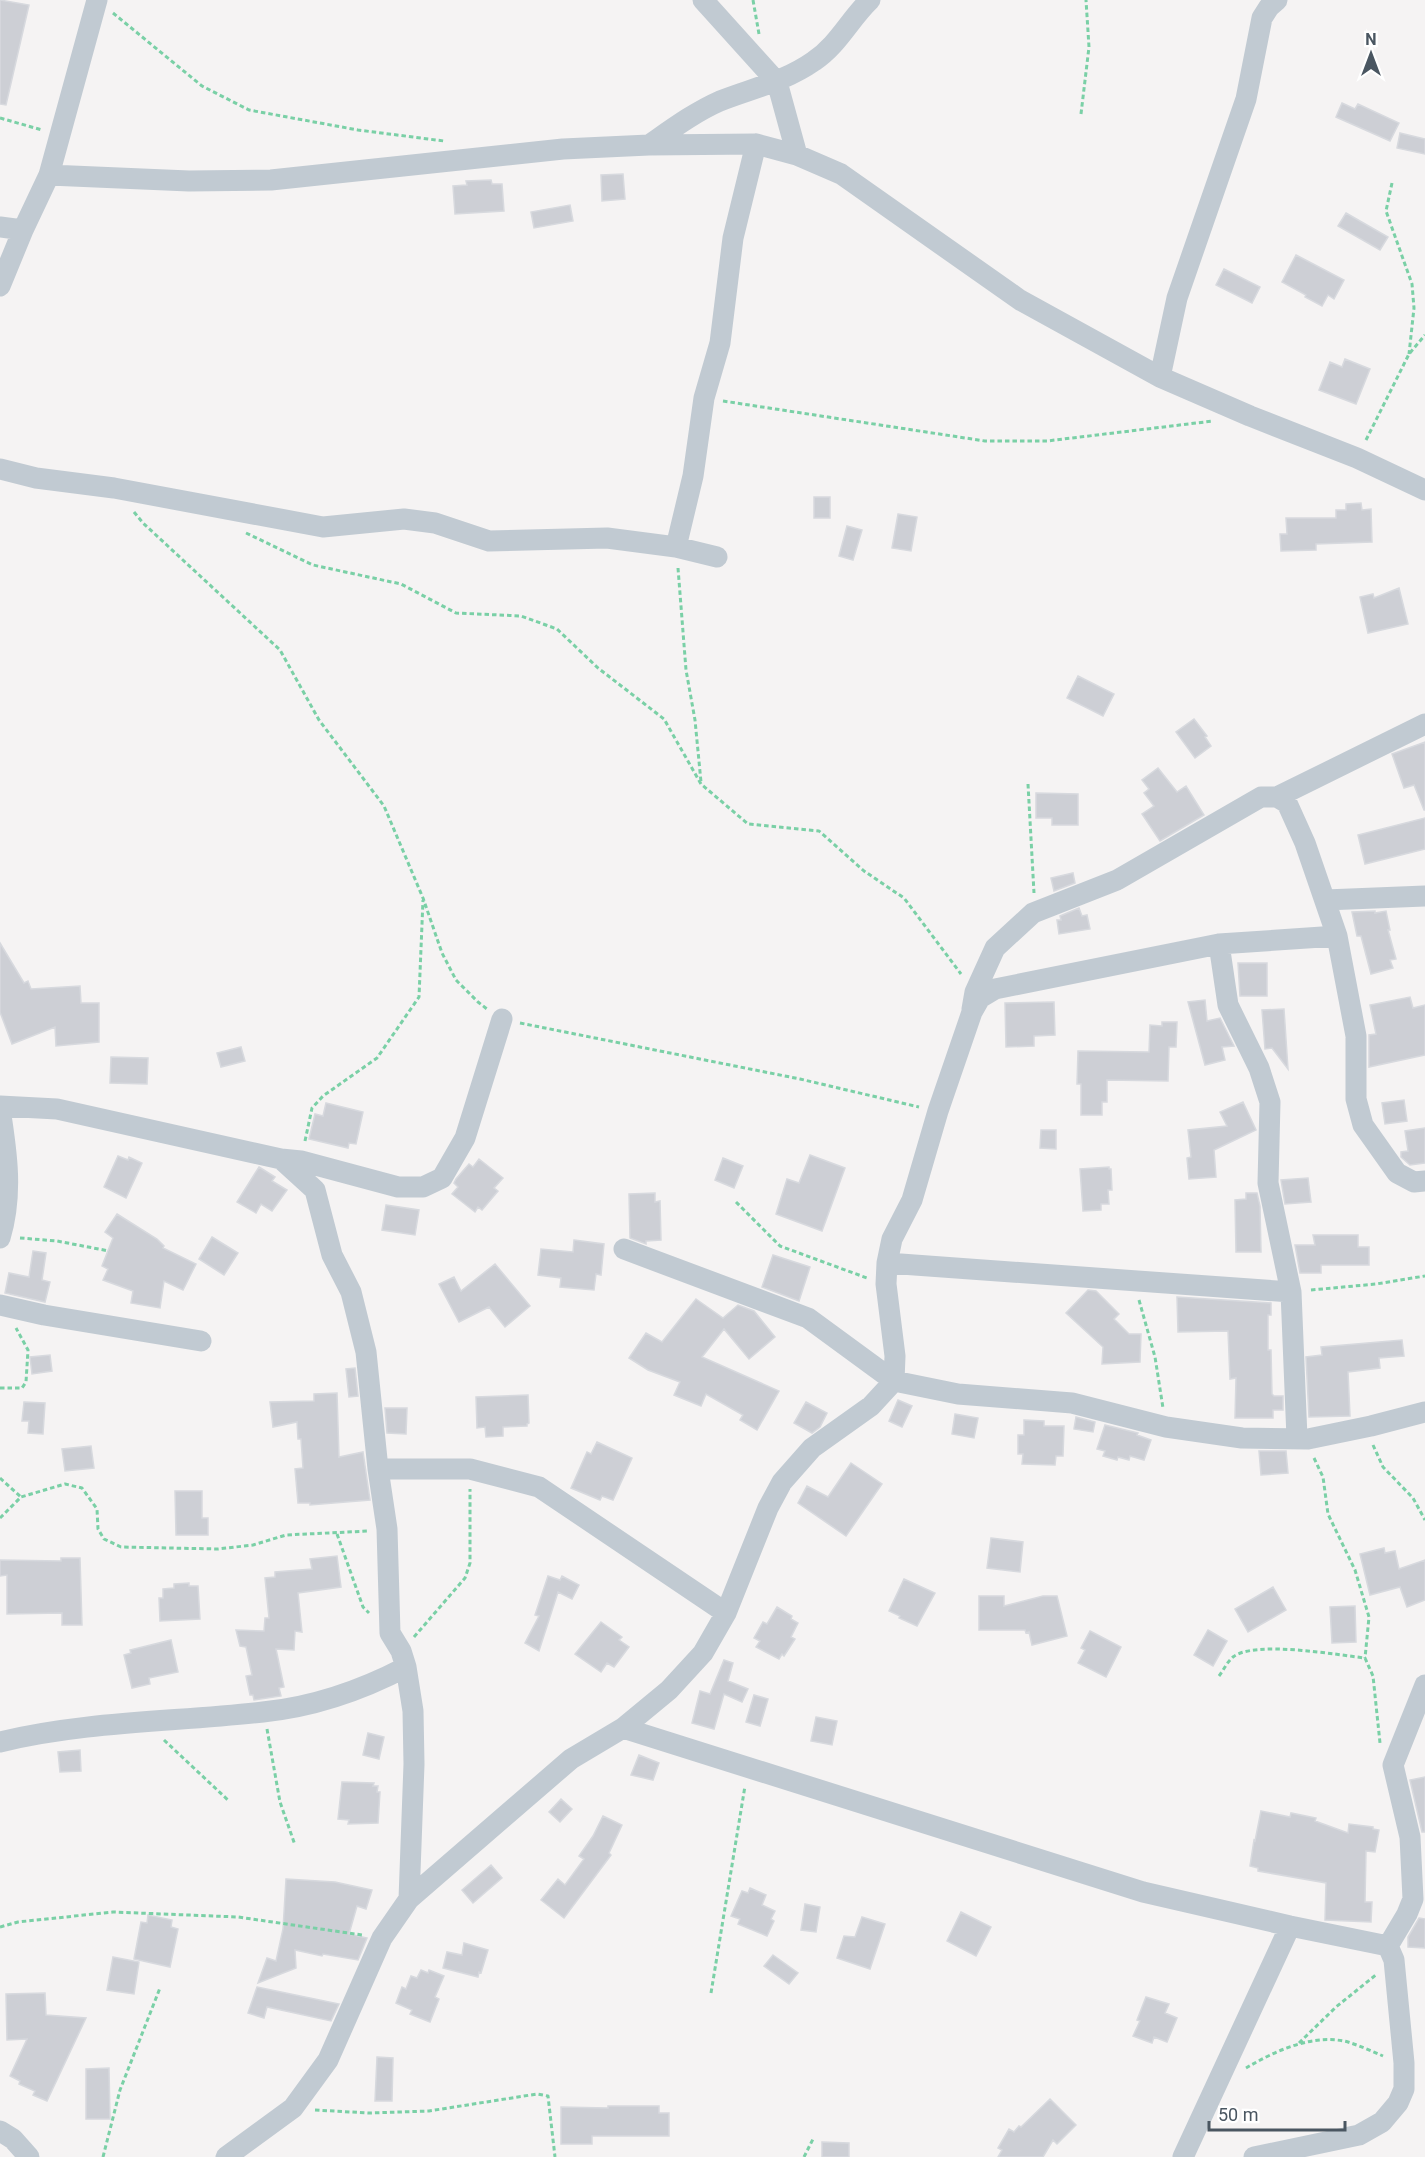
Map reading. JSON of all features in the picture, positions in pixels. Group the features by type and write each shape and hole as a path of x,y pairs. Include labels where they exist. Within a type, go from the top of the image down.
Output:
{"street":[{"path":"0,286 49,175 97,0"},
{"path":"703,0 777,82 797,155"},
{"path":"649,145 687,118 720,101 777,82 815,61 838,40 870,0"},
{"path":"1160,377 1177,297 1246,99 1262,18 1277,0"},
{"path":"49,175 189,181 271,180 563,149 756,144 797,155 841,174 1020,300 1160,377 1250,416 1357,458 1425,490"},
{"path":"676,547 693,476 704,398 720,343 733,238 756,144"},
{"path":"0,226 23,230"},
{"path":"0,469 36,478 114,488 323,527 404,519 435,523 489,541 607,538 676,547 717,557"},
{"path":"1277,797 1425,724"},
{"path":"226,2157 293,2108 328,2060 382,1938 409,1899 571,1759 623,1728 669,1690 703,1653 726,1613 768,1508 782,1482 812,1448 871,1406 894,1381 895,1356 886,1274 892,1239 912,1200 973,1002 995,948 1033,913 1117,880 1261,796 1277,797 1287,803 1305,843 1337,936 1356,1036 1356,1099 1363,1125 1398,1173 1414,1182 1425,1181"},
{"path":"1325,900 1425,896"},
{"path":"973,1002 995,989 1219,944 1337,936"},
{"path":"1219,944 1228,1005 1259,1068 1270,1102 1269,1183 1291,1292 1303,1439"},
{"path":"0,1237 5,1222 9,1183 0,1108 57,1109 291,1160 398,1187 423,1187 442,1178 465,1138 502,1019"},
{"path":"291,1160 315,1190 332,1255 351,1292 366,1352 378,1469 387,1529 390,1633 404,1659 413,1711 414,1764 409,1899"},
{"path":"624,1249 808,1318 894,1381 958,1394 1072,1403 1166,1427 1242,1438 1303,1439 1371,1426 1425,1412"},
{"path":"886,1274 1134,1282 1291,1292"},
{"path":"0,1305 44,1315 201,1341"},
{"path":"378,1469 470,1469 539,1487 726,1613"},
{"path":"0,1742 30,1735 146,1721 265,1712 316,1702 365,1687 404,1659"},
{"path":"1254,2157 1359,2134 1382,2122 1398,2103 1404,2090 1404,2063 1391,1953 1413,1899 1410,1837 1393,1765 1425,1685"},
{"path":"623,1728 1143,1892 1290,1926 1391,1953"},
{"path":"1183,2157 1290,1926"},
{"path":"0,2131 13,2139 29,2157"}],"path":[{"path":"97,0 202,86 249,110 358,130 449,142"},
{"path":"1081,114 1089,47 1086,0"},
{"path":"0,118 59,135"},
{"path":"1392,183 1386,212 1412,284 1414,308 1409,354"},
{"path":"1357,458 1409,354 1425,335"},
{"path":"704,398 985,441 1047,441 1216,420"},
{"path":"114,488 143,523 280,650 319,720 384,806 423,898 442,953 456,980 478,1002 502,1019 800,1079 938,1111"},
{"path":"237,527 313,565 401,584 456,613 521,616 557,629 598,668 664,719 701,784 748,824 819,831 864,872 904,898 973,1002"},
{"path":"676,547 686,670 695,720 701,784"},
{"path":"1028,784 1034,888 1033,913"},
{"path":"291,1160 312,1108 323,1096 377,1058 419,998 423,898"},
{"path":"736,1202 780,1246 886,1274"},
{"path":"0,1237 57,1241 109,1251"},
{"path":"1291,1292 1376,1284 1425,1276"},
{"path":"1134,1282 1155,1357 1166,1427"},
{"path":"0,1388 22,1388 26,1382 28,1350 20,1333 13,1326"},
{"path":"1371,1426 1371,1441 1383,1467 1413,1498 1425,1520"},
{"path":"1303,1439 1323,1477 1328,1514 1355,1570 1369,1617 1365,1658 1372,1676 1381,1749 1393,1765"},
{"path":"404,1659 465,1578 470,1563 470,1469"},
{"path":"0,1478 21,1497"},
{"path":"0,1518 21,1497 65,1484 82,1488 97,1509 98,1529 105,1539 121,1547 218,1549 253,1545 286,1535 387,1529"},
{"path":"337,1533 363,1607 390,1633"},
{"path":"1219,1676 1233,1657 1252,1650 1302,1650 1365,1658"},
{"path":"265,1712 269,1750 280,1802 295,1845"},
{"path":"146,1721 178,1755 229,1801"},
{"path":"711,1994 749,1766"},
{"path":"0,1927 18,1922 113,1912 238,1917 382,1938"},
{"path":"1297,2045 1391,1953"},
{"path":"103,2157 120,2090 159,1988"},
{"path":"1241,2071 1258,2061 1297,2045 1323,2039 1347,2042 1404,2063"},
{"path":"293,2108 369,2113 429,2111 537,2094 548,2096 555,2157"},
{"path":"804,2157 814,2137"}],"building":[{"path":"0,0 29,5 6,105 0,104"},
{"path":"1342,103 1355,109 1358,104 1399,123 1390,141 1336,117"},
{"path":"1400,133 1425,139 1425,154 1397,148"},
{"path":"623,174 625,199 602,201 601,175"},
{"path":"491,180 492,184 502,184 504,211 455,214 453,186 467,185 466,181"},
{"path":"570,205 573,221 534,228 531,212"},
{"path":"1346,213 1388,237 1380,250 1338,226"},
{"path":"1296,255 1344,280 1334,299 1328,295 1322,306 1282,282"},
{"path":"1224,269 1260,287 1252,303 1216,285"},
{"path":"1345,359 1370,369 1356,404 1319,390 1330,362 1342,367"},
{"path":"814,497 830,497 830,518 814,518"},
{"path":"1361,503 1362,510 1371,509 1372,542 1316,544 1316,550 1281,551 1280,534 1287,534 1286,518 1336,518 1336,510 1346,510 1346,504"},
{"path":"898,514 917,517 911,551 892,548"},
{"path":"847,526 862,530 853,560 839,556"},
{"path":"1399,588 1408,624 1368,633 1360,597 1373,594 1374,598"},
{"path":"1078,676 1114,694 1103,716 1067,698"},
{"path":"1194,719 1207,736 1205,737 1211,746 1195,758 1176,732"},
{"path":"1425,742 1424,810 1414,785 1404,788 1392,754"},
{"path":"1158,768 1177,792 1186,786 1204,815 1160,841 1142,814 1154,806 1144,793 1149,789 1142,780"},
{"path":"1036,793 1078,794 1078,825 1052,825 1052,818 1036,818"},
{"path":"1425,818 1425,849 1365,864 1358,835"},
{"path":"1073,873 1075,883 1054,891 1051,878"},
{"path":"1079,908 1082,916 1087,915 1090,929 1059,934 1057,920 1061,920 1060,916"},
{"path":"1375,911 1375,913 1386,911 1390,930 1388,930 1396,959 1390,960 1393,968 1371,974 1361,936 1357,936 1352,912"},
{"path":"0,943 24,983 28,981 31,989 80,986 81,1003 99,1003 99,1042 56,1046 55,1027 12,1044 0,1012"},
{"path":"1238,963 1267,963 1267,996 1240,996"},
{"path":"1410,997 1413,1008 1425,1005 1425,1055 1369,1067 1369,1035 1376,1034 1370,1005"},
{"path":"1205,1000 1207,1021 1220,1018 1234,1046 1222,1047 1225,1060 1205,1065 1188,1002"},
{"path":"1054,1002 1055,1035 1034,1036 1034,1046 1006,1047 1005,1003"},
{"path":"1284,1009 1288,1069 1272,1048 1265,1049 1262,1010"},
{"path":"1162,1022 1177,1022 1176,1047 1169,1047 1168,1081 1107,1080 1107,1102 1102,1102 1102,1115 1081,1115 1081,1084 1077,1084 1078,1051 1149,1052 1150,1025 1162,1026"},
{"path":"241,1047 245,1061 221,1067 217,1053"},
{"path":"111,1057 148,1058 147,1084 110,1083"},
{"path":"1404,1100 1407,1121 1385,1124 1382,1103"},
{"path":"1243,1102 1256,1130 1214,1150 1216,1177 1189,1179 1187,1158 1191,1157 1188,1130 1227,1126 1220,1112"},
{"path":"326,1103 363,1112 356,1144 349,1143 348,1148 309,1139 315,1114 323,1116"},
{"path":"1425,1128 1425,1163 1410,1165 1401,1157 1401,1152 1408,1151 1405,1131"},
{"path":"1041,1130 1056,1130 1056,1149 1040,1148"},
{"path":"810,1155 845,1168 822,1231 776,1214 787,1179 799,1183"},
{"path":"118,1156 128,1160 129,1157 142,1163 126,1198 104,1187"},
{"path":"723,1158 743,1166 734,1188 715,1180"},
{"path":"479,1159 503,1178 494,1188 498,1191 482,1210 478,1207 475,1212 452,1194 458,1187 454,1183 456,1179 469,1164 473,1167"},
{"path":"259,1167 275,1177 272,1181 287,1190 272,1211 261,1204 256,1213 237,1202"},
{"path":"1109,1167 1112,1190 1108,1190 1109,1204 1101,1204 1101,1210 1083,1211 1080,1169"},
{"path":"1308,1178 1311,1202 1285,1204 1281,1180"},
{"path":"655,1193 655,1202 660,1201 661,1240 646,1241 646,1244 630,1238 629,1194"},
{"path":"1246,1193 1257,1193 1260,1206 1261,1252 1236,1252 1235,1200 1246,1199"},
{"path":"386,1205 419,1210 415,1235 382,1230"},
{"path":"117,1214 157,1239 164,1246 163,1248 196,1264 183,1290 164,1281 160,1308 131,1303 133,1291 103,1280 108,1269 102,1266 113,1238 105,1232"},
{"path":"1313,1235 1358,1235 1358,1247 1369,1247 1369,1265 1321,1265 1321,1273 1300,1273 1295,1245 1315,1245"},
{"path":"212,1237 238,1253 224,1275 199,1259"},
{"path":"574,1240 604,1244 601,1275 596,1274 594,1290 560,1287 561,1278 538,1275 541,1249 573,1252"},
{"path":"33,1251 46,1253 42,1280 50,1282 45,1302 5,1293 9,1273 29,1277"},
{"path":"773,1255 810,1267 799,1301 762,1287"},
{"path":"495,1264 530,1306 505,1327 489,1307 459,1322 439,1284 454,1277 461,1291"},
{"path":"1088,1290 1096,1291 1119,1314 1114,1319 1129,1334 1141,1334 1140,1362 1102,1364 1103,1347 1066,1313"},
{"path":"1177,1297 1271,1303 1271,1315 1268,1315 1268,1350 1271,1350 1272,1394 1283,1396 1283,1410 1273,1410 1273,1418 1235,1418 1236,1378 1230,1379 1228,1331 1178,1332"},
{"path":"696,1299 723,1318 738,1305 754,1311 775,1337 749,1359 724,1329 702,1357 779,1391 757,1430 740,1420 743,1415 706,1394 701,1406 674,1395 680,1382 648,1370 629,1358 646,1333 662,1342"},
{"path":"1402,1340 1404,1356 1379,1358 1380,1368 1348,1372 1350,1416 1309,1417 1306,1357 1322,1355 1321,1347"},
{"path":"50,1355 52,1371 32,1374 30,1357"},
{"path":"355,1368 358,1396 349,1397 346,1369"},
{"path":"337,1393 339,1457 363,1452 370,1500 310,1505 310,1503 298,1503 295,1469 303,1468 297,1422 273,1427 270,1402 314,1401 314,1394"},
{"path":"528,1395 529,1423 527,1426 503,1427 503,1436 486,1437 485,1427 477,1428 476,1397"},
{"path":"898,1400 912,1406 902,1427 889,1421"},
{"path":"24,1402 45,1403 43,1434 28,1433 29,1421 22,1421"},
{"path":"806,1402 827,1413 820,1427 812,1433 794,1423"},
{"path":"385,1408 407,1408 406,1434 387,1433"},
{"path":"955,1414 978,1418 974,1438 952,1434"},
{"path":"1076,1417 1095,1422 1093,1432 1074,1429"},
{"path":"1024,1420 1044,1421 1044,1426 1064,1426 1063,1456 1056,1456 1055,1465 1022,1464 1023,1454 1018,1454 1018,1435 1024,1435"},
{"path":"1105,1425 1138,1433 1137,1435 1151,1440 1144,1460 1130,1456 1129,1460 1118,1457 1117,1460 1103,1456 1105,1451 1097,1449"},
{"path":"597,1442 632,1458 613,1500 602,1496 600,1500 571,1488 587,1452 591,1454"},
{"path":"91,1446 94,1468 65,1471 62,1449"},
{"path":"1259,1451 1286,1451 1288,1473 1261,1475"},
{"path":"851,1463 882,1484 846,1536 798,1503 807,1486 828,1497"},
{"path":"175,1491 202,1491 202,1518 208,1518 208,1535 176,1535"},
{"path":"991,1538 1023,1542 1020,1572 987,1568"},
{"path":"1384,1548 1385,1553 1395,1551 1399,1569 1425,1560 1425,1600 1407,1607 1400,1587 1370,1595 1360,1554"},
{"path":"337,1556 341,1587 298,1593 302,1632 295,1631 294,1650 276,1649 284,1687 279,1688 281,1696 254,1700 253,1695 250,1695 246,1676 252,1675 246,1647 240,1646 236,1630 264,1631 265,1618 269,1618 265,1578 275,1577 275,1572 312,1569 310,1559"},
{"path":"61,1558 80,1558 82,1625 62,1625 62,1613 7,1614 7,1575 0,1576 0,1560 61,1561"},
{"path":"548,1576 560,1580 562,1576 579,1585 572,1599 558,1592 539,1651 525,1643 539,1616 535,1615"},
{"path":"904,1579 935,1593 917,1626 889,1611"},
{"path":"189,1583 189,1586 198,1586 200,1619 160,1621 159,1598 163,1598 163,1589 174,1588 174,1584"},
{"path":"1273,1587 1286,1610 1248,1632 1235,1609"},
{"path":"979,1596 1004,1596 1004,1606 1043,1596 1057,1596 1067,1636 1032,1645 1029,1632 1026,1633 1025,1630 979,1630"},
{"path":"1355,1606 1356,1642 1332,1643 1330,1607"},
{"path":"777,1607 792,1616 791,1619 798,1623 791,1637 795,1639 784,1656 782,1654 779,1659 756,1647 760,1641 754,1638 763,1622 767,1624"},
{"path":"601,1622 622,1637 619,1640 629,1647 614,1667 607,1663 601,1672 575,1654"},
{"path":"1208,1630 1227,1641 1213,1666 1194,1655"},
{"path":"1090,1631 1121,1647 1106,1677 1078,1663 1085,1650 1081,1648"},
{"path":"171,1640 178,1672 149,1678 150,1684 132,1688 124,1655 131,1653 130,1650"},
{"path":"724,1660 733,1663 728,1681 748,1689 742,1702 724,1694 714,1729 692,1723 700,1691 710,1694"},
{"path":"754,1695 768,1699 760,1726 746,1722"},
{"path":"816,1717 837,1721 832,1745 811,1741"},
{"path":"368,1733 384,1737 379,1759 363,1755"},
{"path":"80,1750 81,1771 60,1772 58,1752"},
{"path":"639,1755 659,1763 653,1780 631,1775"},
{"path":"1425,1777 1425,1832 1422,1832 1410,1780"},
{"path":"342,1782 374,1783 373,1786 378,1786 377,1792 380,1792 378,1823 348,1824 349,1820 338,1819"},
{"path":"561,1799 572,1809 560,1822 549,1812"},
{"path":"1261,1811 1290,1817 1291,1813 1316,1818 1315,1821 1348,1833 1349,1824 1379,1830 1375,1852 1366,1851 1365,1902 1372,1902 1371,1922 1325,1920 1326,1883 1258,1871 1258,1868 1250,1866"},
{"path":"603,1816 622,1825 609,1853 611,1855 564,1918 541,1900 558,1879 565,1885 584,1859 579,1856"},
{"path":"491,1865 502,1878 473,1903 462,1890"},
{"path":"286,1879 335,1882 372,1890 366,1909 357,1906 349,1934 367,1938 358,1960 295,1950 296,1968 258,1983 267,1958 276,1961 283,1929"},
{"path":"750,1888 766,1895 762,1905 775,1911 771,1919 774,1921 767,1936 738,1924 740,1919 731,1916 742,1891 748,1893"},
{"path":"805,1904 820,1907 816,1932 801,1930"},
{"path":"961,1912 991,1927 976,1956 947,1941"},
{"path":"148,1915 172,1920 171,1927 178,1929 170,1967 134,1959 141,1922 147,1923"},
{"path":"862,1917 885,1924 870,1969 837,1958 844,1936 855,1937"},
{"path":"1419,1918 1425,1919 1425,1948 1408,1947 1408,1937"},
{"path":"464,1943 488,1950 478,1977 443,1968 447,1952 462,1955"},
{"path":"773,1955 798,1973 789,1984 764,1966"},
{"path":"113,1957 139,1962 134,1994 107,1990"},
{"path":"421,1970 428,1973 429,1970 444,1976 435,1997 439,1999 430,2022 410,2014 412,2010 396,2003 402,1987 406,1989 411,1976 417,1978"},
{"path":"257,1987 339,2004 331,2021 267,2007 264,2018 248,2013"},
{"path":"45,1993 46,2015 86,2018 47,2101 33,2095 35,2091 19,2084 20,2081 10,2076 27,2039 7,2040 6,1994"},
{"path":"1146,1997 1169,2004 1165,2013 1177,2018 1167,2042 1154,2037 1152,2043 1133,2036 1140,2021 1137,2020"},
{"path":"377,2057 393,2058 392,2101 375,2101"},
{"path":"109,2068 110,2119 86,2119 86,2069"},
{"path":"1050,2099 1076,2125 1057,2144 1053,2140 1043,2157 998,2157 1002,2150 998,2148 1009,2129 1014,2132 1019,2126 1021,2127"},
{"path":"608,2106 659,2106 659,2113 669,2113 669,2136 592,2136 592,2144 561,2144 561,2107 608,2108"},
{"path":"822,2142 849,2143 849,2157 822,2157"}]}
